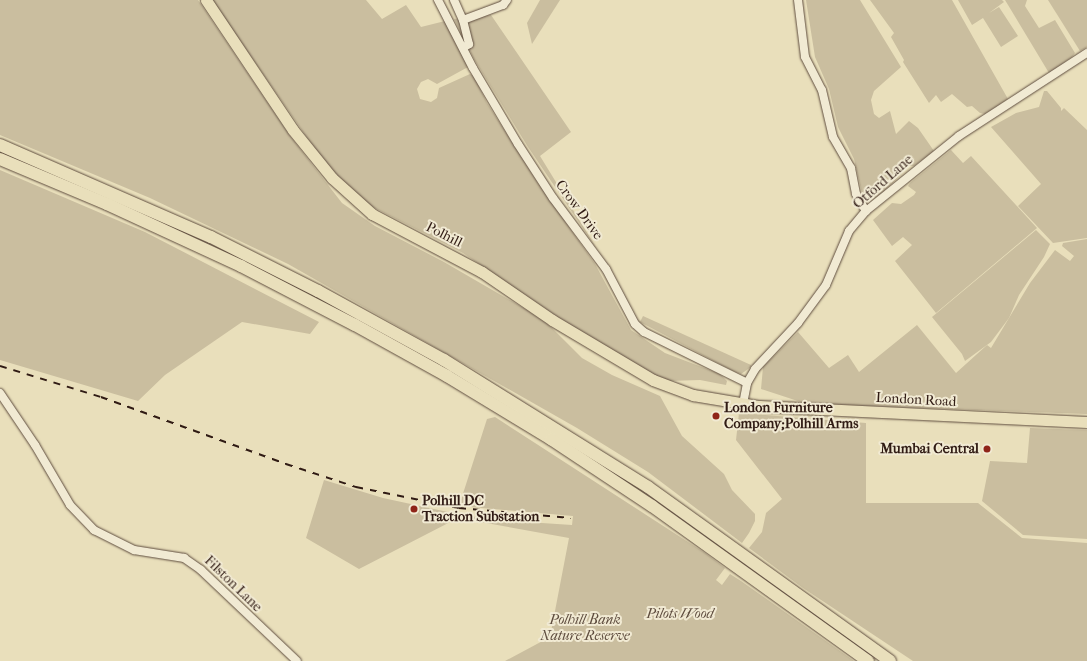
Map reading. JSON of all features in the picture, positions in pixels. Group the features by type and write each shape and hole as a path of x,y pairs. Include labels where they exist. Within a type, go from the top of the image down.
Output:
{"highway":[{"path":"0,145 211,237 339,302 444,360 648,487 890,661"},
{"path":"0,159 107,204 241,266 361,328 447,376 551,439 652,506 868,661"}],"main road":[{"name":"Polhill","path":"206,0 292,130 332,178 372,214 482,272 552,320 629,368 683,392 743,404"},
{"name":"London Road","path":"743,404 1087,422"}],"street":[{"name":"Crow Drive","path":"438,0 463,48 518,144 553,198 606,269 635,324 644,332 747,383"},
{"path":"454,0 463,20 469,44 463,48"},
{"path":"463,20 503,5 506,0"},
{"path":"798,0 805,57 822,90 833,137 851,168 856,194 866,211"},
{"name":"Otford Lane","path":"743,404 747,383 755,369 783,340 826,285 849,232 866,211 959,136 1087,53"},
{"name":"Filston Lane","path":"0,393 35,445 70,505 94,530 134,550 184,558 201,570 297,661"}],"green space":[{"path":"0,0 198,0 290,136 342,203 375,226 444,262 527,310 549,325 582,358 612,375 660,396 682,436 724,474 732,490 755,514 755,521 742,543 648,472 577,428 288,264 150,198 0,135"},
{"path":"212,0 366,0 382,19 406,5 421,27 445,21 468,67 437,84 428,79 421,82 417,89 420,99 431,102 437,98 439,88 470,74 474,76 487,103 538,183 595,264 631,330 665,353 720,374 727,381 726,385 700,380 668,381 653,375 571,326 463,253 365,203 326,165"},
{"path":"540,0 560,0 532,44 527,23"},
{"path":"806,0 860,0 901,67 874,91 871,100 874,114 879,118 890,111 896,134 909,121 918,128 934,151 914,166 909,166 883,193 869,202 864,202 854,159 838,127 829,89 815,57"},
{"path":"870,0 952,0 1008,99 985,114 980,113 972,106 967,107 952,94 941,102 936,95 929,103 903,62 904,60 891,37 894,33"},
{"path":"958,0 1002,0 1004,2 989,13 999,7 1018,36 1001,47 983,18 972,25"},
{"path":"1005,0 1027,0 1025,6 1039,28 1055,20 1075,53 1072,57 1049,73"},
{"path":"1048,0 1087,0 1087,47 1080,51"},
{"path":"491,15 571,132 540,156 597,249 528,147 474,59 454,19"},
{"path":"1044,91 1047,91 1061,108 1061,111 1064,108 1087,130 1087,238 1053,243 1018,206 1041,184 991,127 1016,113 1039,107"},
{"path":"951,150 963,163 971,156 1037,228 936,313 895,261 912,245 903,237 892,246 873,220 892,203 901,204 914,195 916,192 908,186 910,183"},
{"path":"0,170 145,232 319,322 310,334 242,322 165,375 138,401 0,360"},
{"path":"1036,230 1050,244 1044,257 1019,295 1009,318 991,342 965,361 962,354 932,317"},
{"path":"1087,239 1087,414 807,404 761,389 763,367 798,332 829,368 848,355 859,372 917,325 956,373 987,345 991,348 1030,283 1055,250 1070,261 1074,256 1062,246 1063,243"},
{"path":"643,316 751,365 751,367 741,374 733,371 640,322"},
{"path":"739,413 866,423 866,503 978,503 1022,538 1087,543 1087,661 913,661 803,588 749,548 762,532 766,513 782,499 736,440"},
{"path":"495,417 705,553 725,568 716,580 722,585 730,574 854,661 505,661 550,637 569,538 458,518 359,569 306,538 324,480 383,498 457,514 497,520 572,525 573,516 459,506 487,419"},
{"path":"1030,428 1087,430 1087,539 1023,535 982,501 990,461 1027,463"}],"railway":[{"path":"0,366 101,397 286,464 356,487 459,508 571,518"}],"place":[{"name":"London Furniture Company;Polhill Arms","path":"716,416"},
{"name":"Mumbai Central","path":"987,449"},
{"name":"Polhill DC Traction Substation","path":"414,509"}],"park label":[{"name":"Pilots Wood","path":"680,614"},
{"name":"Polhill Bank Nature Reserve","path":"585,628"}]}
